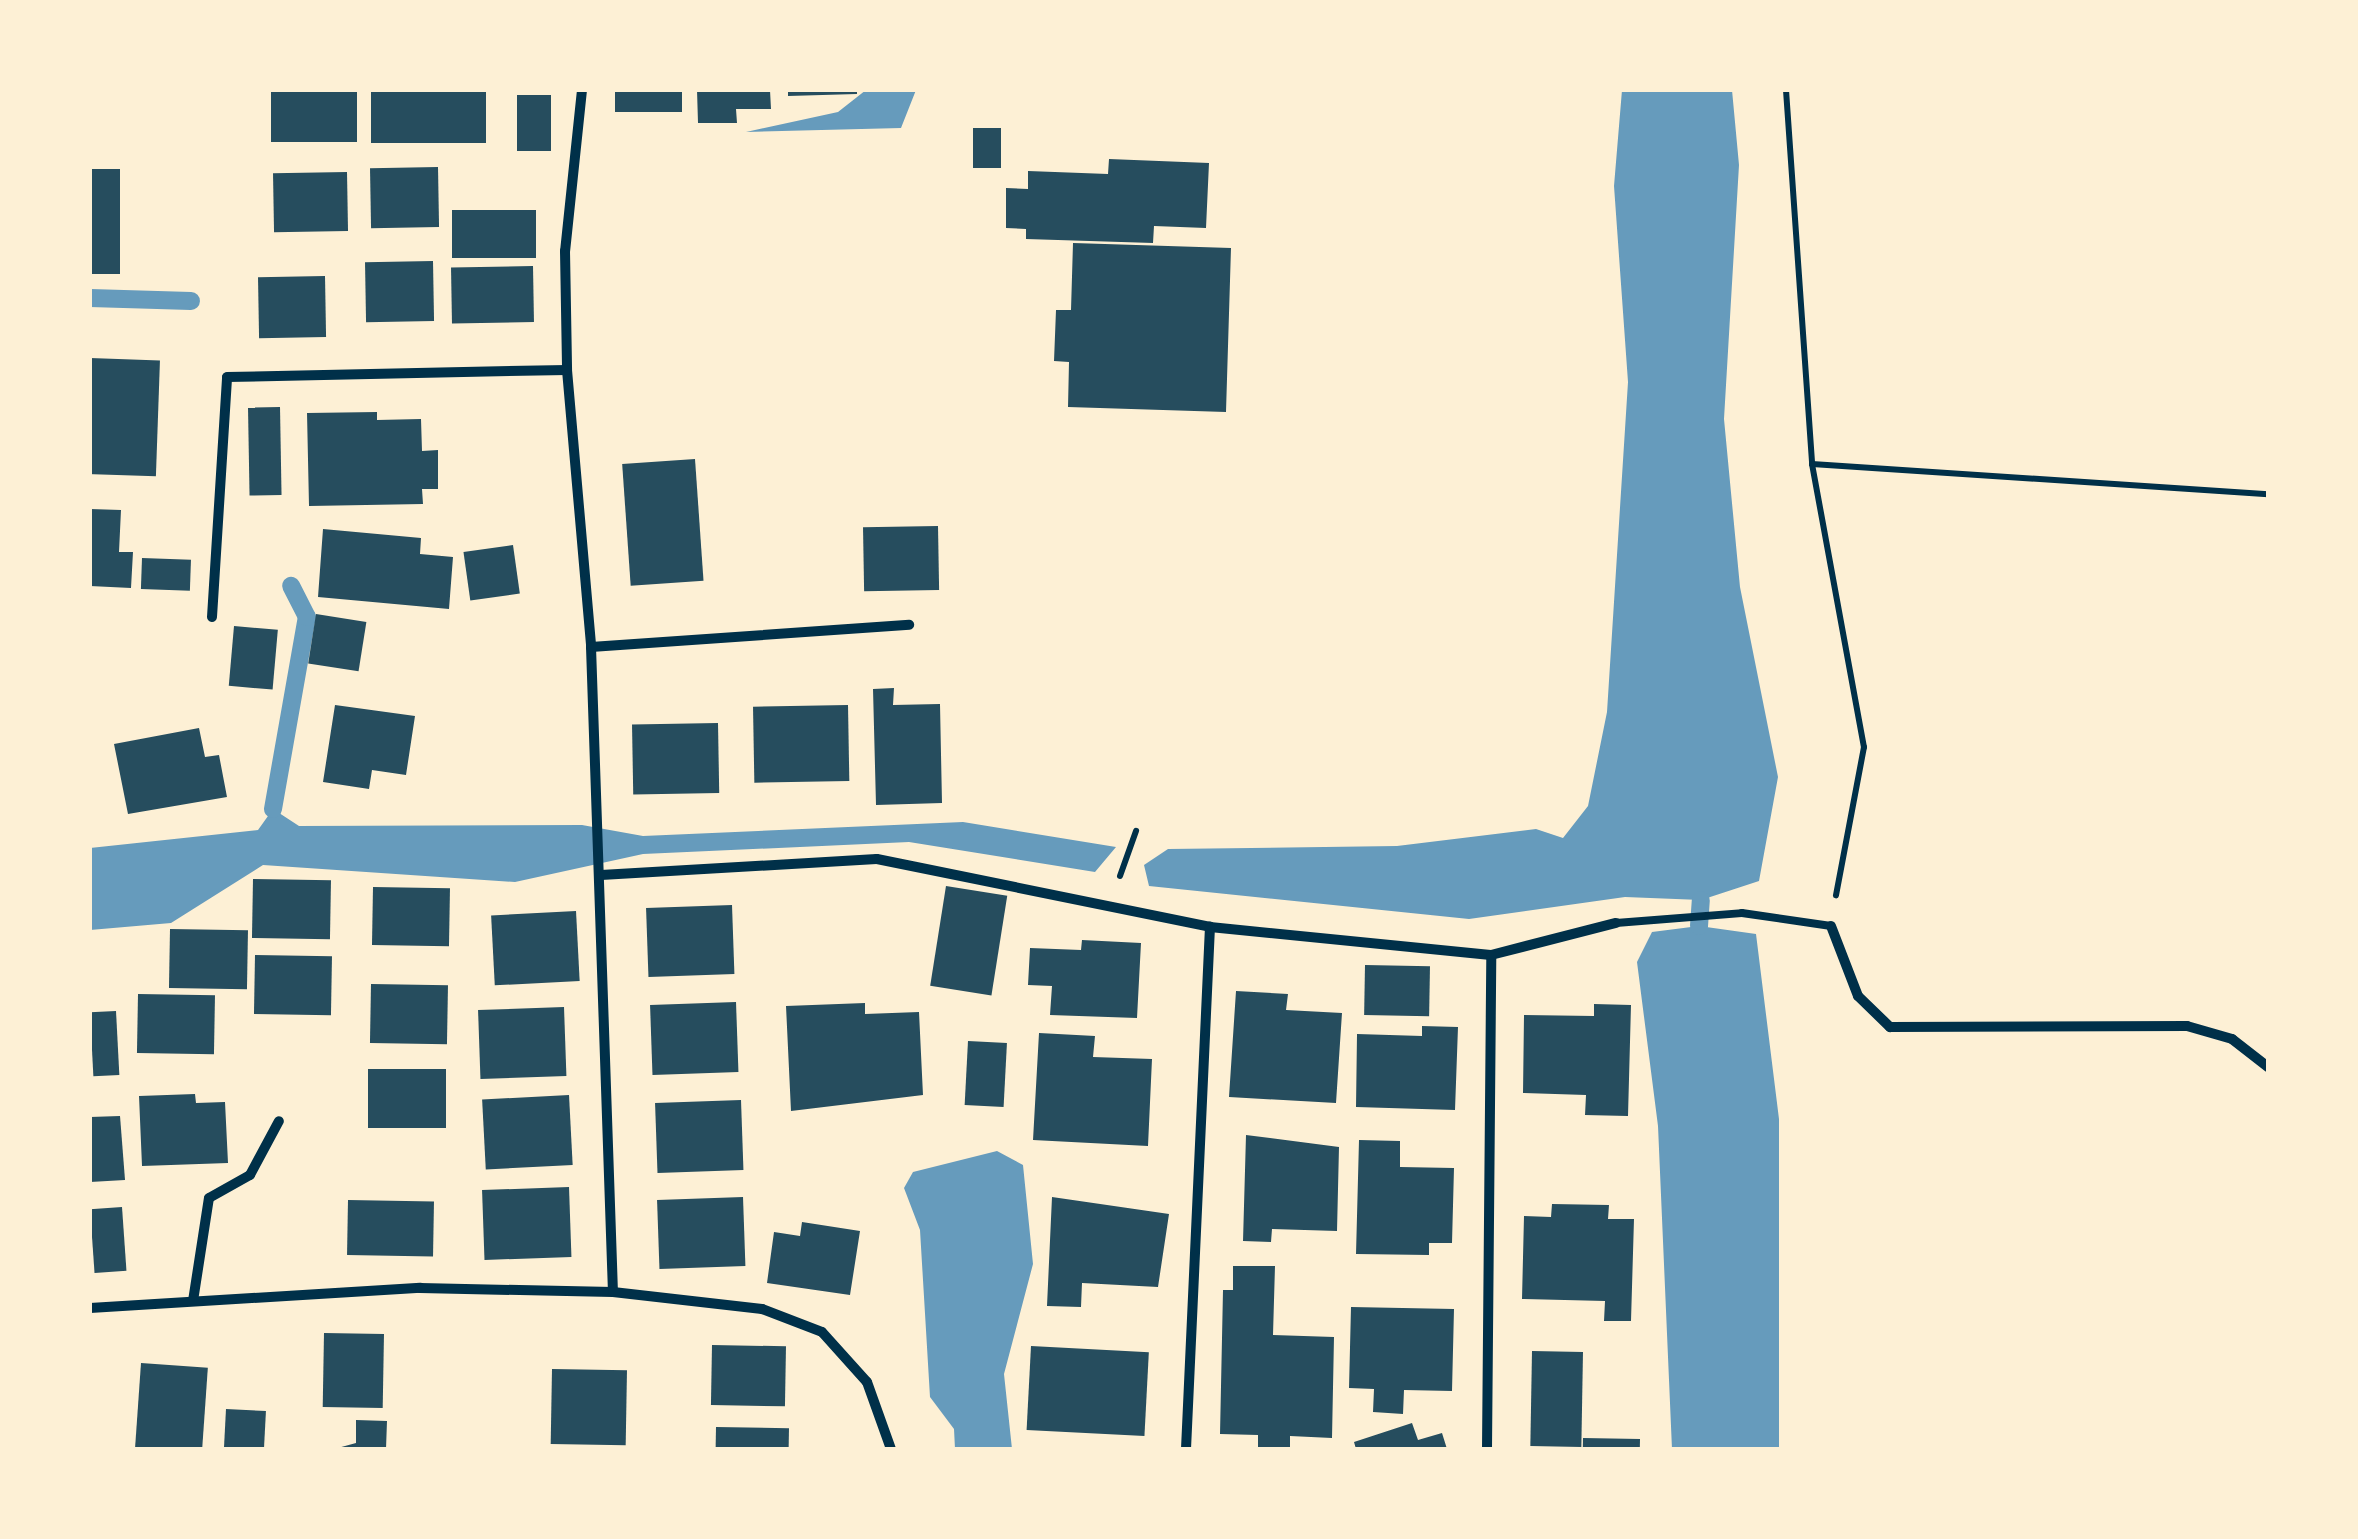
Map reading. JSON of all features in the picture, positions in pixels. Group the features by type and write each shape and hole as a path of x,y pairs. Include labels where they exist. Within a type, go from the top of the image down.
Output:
{"street":[{"path":"582,90 565,251 567,370 591,648 613,1292"},
{"path":"212,617 227,377 567,370"},
{"path":"591,648 909,625"},
{"path":"601,875 876,859 1210,928 1491,955 1616,923"},
{"path":"1830,926 1858,996 1890,1027 2187,1026 2232,1038 2268,1066"},
{"path":"1186,1449 1210,928"},
{"path":"1487,1449 1491,955"},
{"path":"194,1301 209,1198 250,1175 279,1120"},
{"path":"90,1308 420,1288 613,1292 762,1309 822,1332 867,1382 891,1449"}],"lane":[{"path":"1616,923 1742,913 1830,926"}],"path":[{"path":"1786,90 1812,464 1864,747 1830,926"},
{"path":"1812,464 2268,494"},
{"path":"1110,905 1136,831"}],"water":[{"path":"866,90 916,90 901,128 746,132 838,112"},
{"path":"1622,90 1732,90 1739,165 1724,419 1740,587 1778,777 1759,881 1701,900 1625,897 1469,919 1149,886 1144,865 1168,849 1397,846 1536,829 1563,838 1588,806 1607,712 1628,382 1614,186"},
{"path":"273,809 299,826 582,825 643,836 963,822 1116,847 1095,872 909,842 643,854 515,882 263,865 171,923 90,930 90,848 258,830"},
{"path":"1699,926 1756,934 1779,1119 1779,1449 1672,1449 1658,1126 1637,962 1652,932"},
{"path":"997,1151 1023,1165 1033,1264 1004,1374 1012,1449 955,1449 954,1429 930,1397 920,1230 904,1188 913,1172"}],"building":[{"path":"271,90 357,90 357,142 271,142"},
{"path":"371,90 486,90 486,143 371,143"},
{"path":"615,90 682,90 682,112 615,112"},
{"path":"697,90 770,90 771,109 736,109 737,123 698,123"},
{"path":"788,90 857,90 857,94 788,96"},
{"path":"517,95 551,95 551,151 517,151"},
{"path":"973,128 1001,128 1001,168 973,168"},
{"path":"1109,159 1209,163 1206,228 1154,226 1153,243 1026,239 1026,229 1006,228 1006,188 1028,189 1028,171 1108,174"},
{"path":"438,167 439,227 371,228 370,168"},
{"path":"90,169 120,169 120,274 90,274"},
{"path":"347,172 348,231 274,232 273,173"},
{"path":"452,210 536,210 536,258 452,258"},
{"path":"1073,243 1231,248 1226,412 1068,407 1069,362 1054,361 1056,310 1071,310"},
{"path":"433,261 434,321 366,322 365,262"},
{"path":"533,266 534,322 452,323 451,267"},
{"path":"325,276 326,337 259,338 258,277"},
{"path":"90,358 160,360 156,476 90,474"},
{"path":"280,407 282,495 250,496 248,408"},
{"path":"377,412 377,420 421,419 422,451 438,450 438,489 422,489 423,504 309,506 307,413"},
{"path":"695,459 704,581 631,586 622,464"},
{"path":"90,509 121,510 119,552 133,552 131,588 90,586"},
{"path":"938,526 939,590 864,591 863,527"},
{"path":"323,529 421,538 420,554 453,557 449,609 318,597"},
{"path":"513,545 520,594 470,600 463,552"},
{"path":"142,558 191,560 190,591 141,589"},
{"path":"316,614 366,622 359,671 308,663"},
{"path":"234,626 278,630 273,690 229,686"},
{"path":"894,688 893,705 940,704 942,803 876,805 873,689"},
{"path":"335,705 415,716 406,775 372,770 369,789 323,782"},
{"path":"848,705 849,781 754,783 753,707"},
{"path":"718,723 719,793 633,794 632,725"},
{"path":"199,728 205,757 219,755 227,797 128,814 114,744"},
{"path":"253,879 331,880 330,939 252,938"},
{"path":"946,886 1007,896 991,995 930,986"},
{"path":"373,887 450,888 449,946 372,945"},
{"path":"732,905 734,974 648,977 646,908"},
{"path":"576,911 580,981 495,985 491,915"},
{"path":"170,929 248,930 247,989 169,988"},
{"path":"1082,940 1141,943 1137,1018 1050,1015 1052,986 1028,985 1030,948 1081,950"},
{"path":"255,955 332,956 331,1015 254,1014"},
{"path":"1365,965 1430,966 1429,1016 1364,1015"},
{"path":"371,984 448,985 447,1044 370,1043"},
{"path":"1236,991 1288,994 1286,1010 1342,1013 1336,1103 1229,1097"},
{"path":"138,994 215,995 214,1054 137,1053"},
{"path":"736,1002 738,1072 652,1075 650,1005"},
{"path":"865,1003 865,1014 919,1012 923,1095 791,1111 786,1006"},
{"path":"1594,1004 1631,1005 1628,1116 1585,1115 1586,1095 1523,1093 1524,1015 1594,1016"},
{"path":"564,1007 566,1076 480,1079 478,1010"},
{"path":"116,1011 119,1075 93,1076 90,1012"},
{"path":"1422,1026 1458,1027 1455,1110 1356,1107 1357,1034 1422,1036"},
{"path":"1039,1033 1095,1036 1093,1057 1152,1059 1148,1146 1033,1140"},
{"path":"968,1041 1007,1043 1004,1107 965,1105"},
{"path":"368,1069 446,1069 446,1128 368,1128"},
{"path":"195,1094 196,1103 225,1102 228,1163 142,1166 139,1096"},
{"path":"569,1095 573,1165 486,1169 482,1100"},
{"path":"741,1100 743,1170 657,1173 655,1103"},
{"path":"120,1116 125,1180 90,1182 90,1117"},
{"path":"1246,1135 1339,1147 1337,1231 1272,1229 1271,1242 1243,1241"},
{"path":"1359,1140 1400,1141 1400,1167 1454,1168 1452,1243 1429,1243 1429,1255 1356,1254"},
{"path":"569,1187 571,1257 484,1260 482,1190"},
{"path":"743,1197 745,1266 659,1269 657,1200"},
{"path":"1052,1197 1169,1214 1158,1287 1082,1283 1081,1307 1047,1306"},
{"path":"348,1200 434,1202 433,1256 347,1255"},
{"path":"1552,1204 1609,1205 1608,1219 1634,1219 1631,1321 1604,1321 1605,1301 1522,1299 1524,1216 1551,1217"},
{"path":"122,1207 126,1271 95,1273 90,1209"},
{"path":"802,1222 860,1231 850,1295 767,1283 774,1232 800,1236"},
{"path":"1233,1266 1275,1266 1273,1335 1334,1337 1332,1438 1290,1436 1290,1449 1258,1449 1258,1435 1220,1434 1223,1290 1233,1290"},
{"path":"1351,1307 1454,1309 1452,1391 1404,1390 1403,1414 1373,1412 1374,1389 1349,1388"},
{"path":"324,1333 384,1334 383,1408 323,1407"},
{"path":"712,1345 786,1346 785,1406 711,1405"},
{"path":"1031,1346 1149,1352 1144,1436 1027,1430"},
{"path":"1532,1351 1583,1352 1581,1447 1530,1446"},
{"path":"141,1363 208,1368 202,1449 135,1449"},
{"path":"552,1369 627,1370 626,1445 551,1444"},
{"path":"226,1409 266,1411 264,1449 224,1449"},
{"path":"356,1420 387,1421 386,1449 334,1449 356,1443"},
{"path":"1412,1423 1418,1440 1442,1433 1447,1449 1356,1449 1354,1442"},
{"path":"716,1427 789,1428 789,1449 716,1449"},
{"path":"1583,1438 1640,1439 1640,1449 1583,1449"}],"waterway":[{"path":"90,298 191,301"},
{"path":"273,809 307,617 291,586"},
{"path":"1699,926 1701,900"}]}
